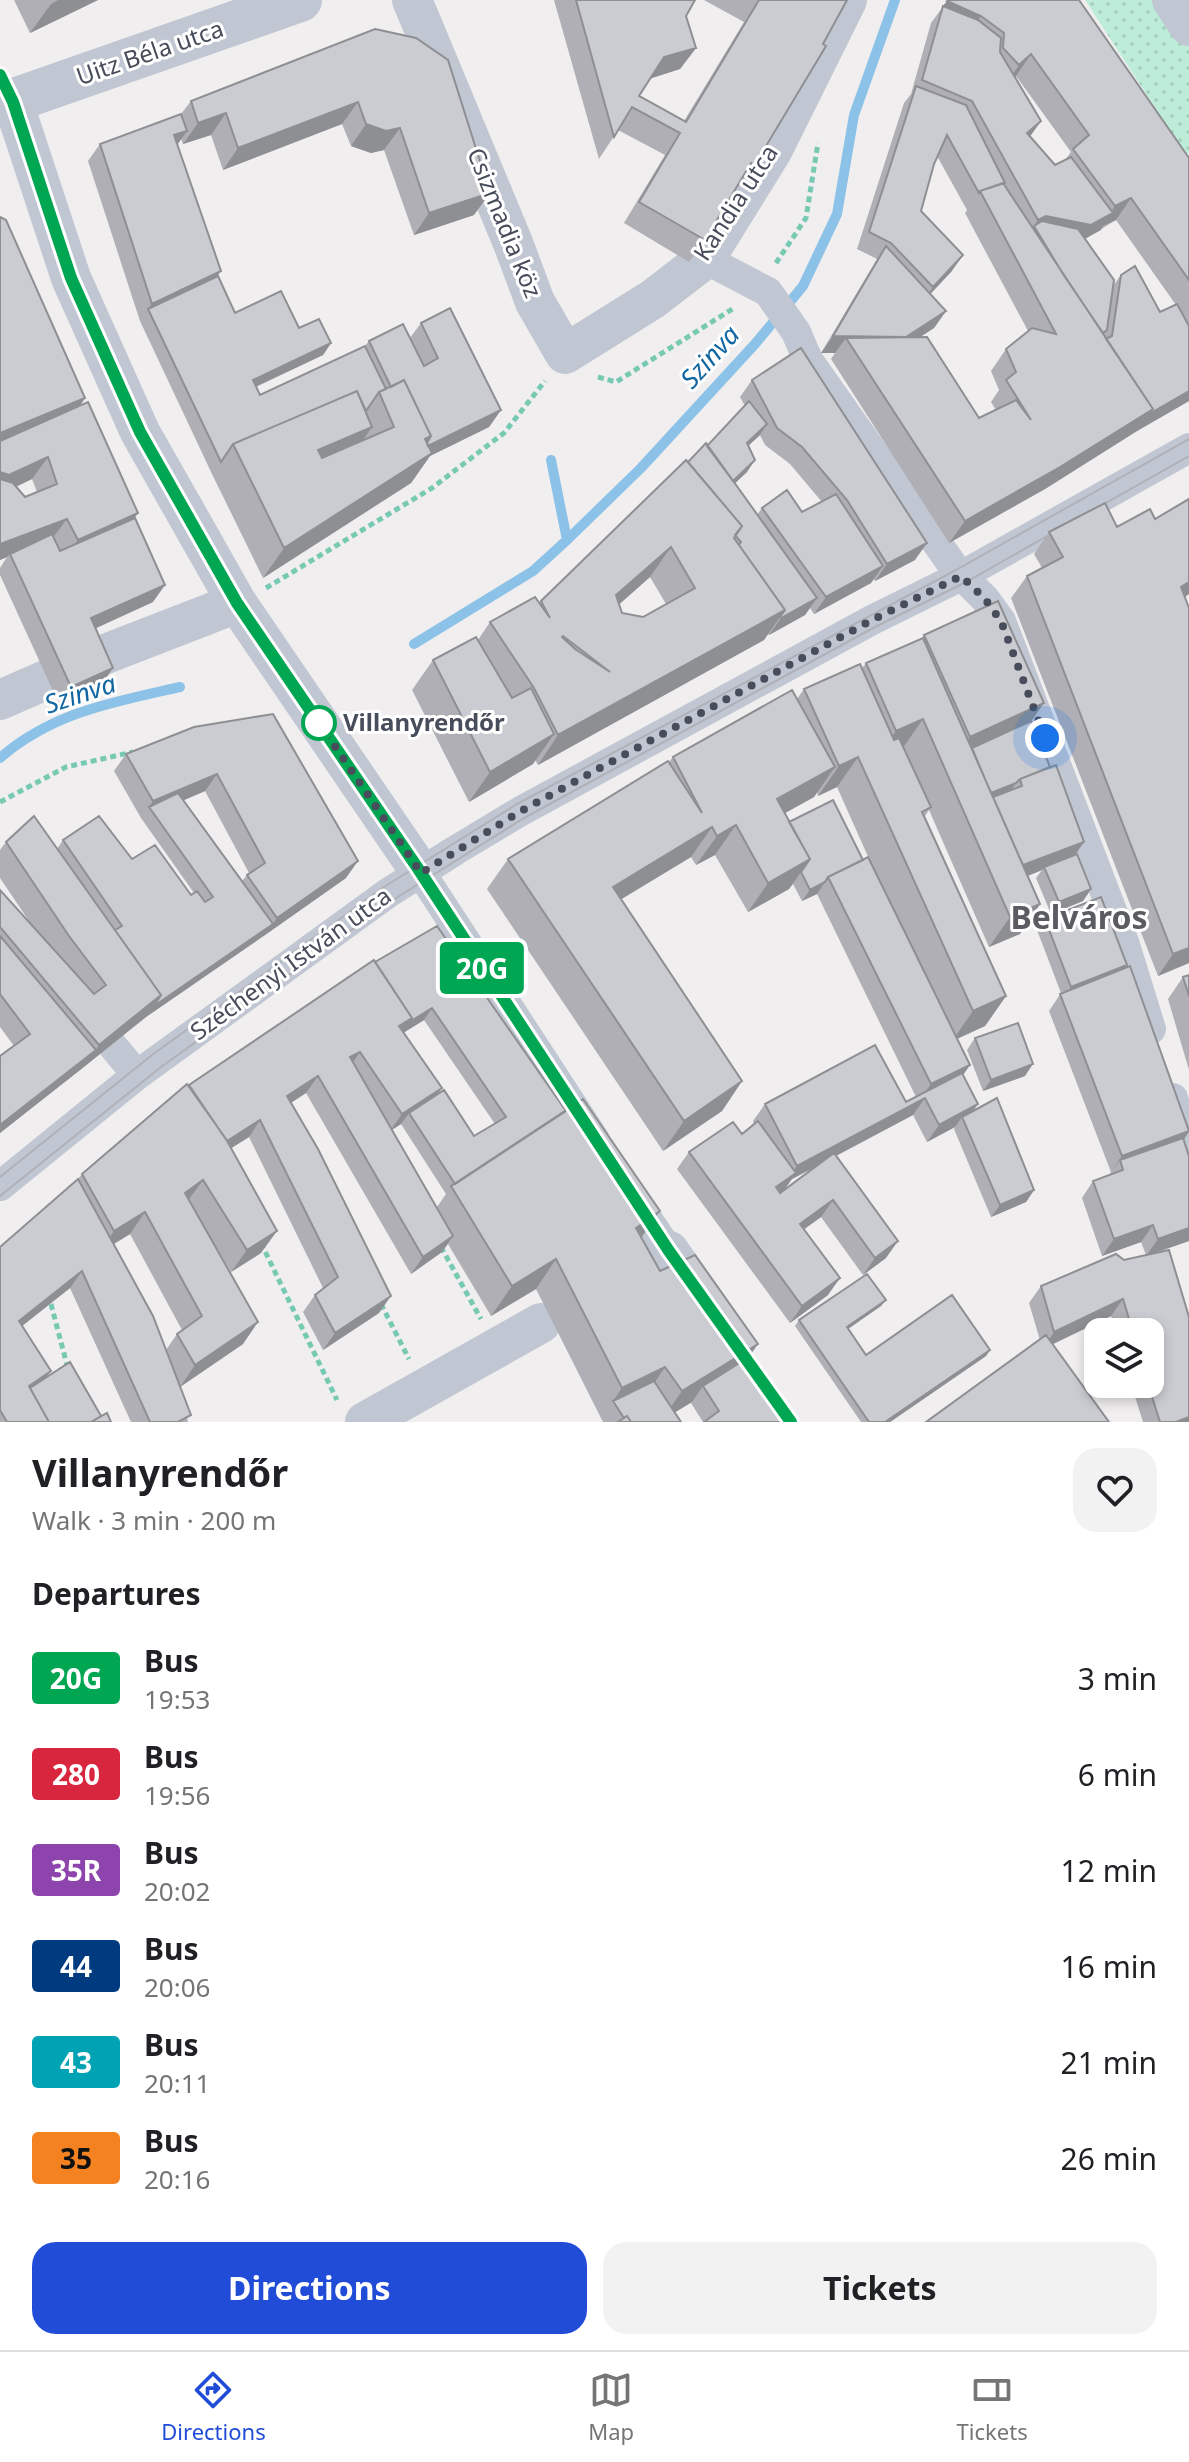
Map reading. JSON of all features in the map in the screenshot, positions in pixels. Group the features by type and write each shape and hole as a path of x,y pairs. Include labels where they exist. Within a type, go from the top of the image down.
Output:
{"street":[{"name":"Uitz Béla utca","path":"4,94 300,0"},
{"name":"Csizmadia köz","path":"412,0 535,302 565,354"},
{"name":"Kandia utca","path":"565,354 653,299 705,259 772,151 847,0"},
{"path":"1172,0 1189,26"},
{"path":"4,94 71,278 140,432 237,603 421,873 669,1251 728,1335"},
{"path":"705,259 768,292 808,360 961,576 985,599 1001,621 1124,942 1189,1149"},
{"name":"Széchenyi István utca","path":"0,1186 137,1075 388,893 521,811 872,620 961,576 1189,448"},
{"path":"90,660 237,603"},
{"path":"0,700 48,679"},
{"path":"112,1045 137,1075"},
{"path":"624,1275 669,1251"},
{"path":"353,1415 424,1388 541,1323"}],"path":[{"path":"237,603 252,597 444,479 504,433 565,354"},
{"path":"0,802 66,767 139,750"},
{"path":"436,1237 497,1347"},
{"path":"260,1240 353,1415"},
{"path":"375,1290 424,1388"},
{"path":"51,1304 74,1381"}],"green space":[{"path":"1085,0 1159,0 1189,46 1189,153 1186,155"}],"building":[{"path":"576,0 695,0 686,16 696,48 664,57 639,96 686,122 759,0 847,0 823,44 826,46 754,166 751,163 705,240 639,202 680,133 632,107 614,137"},
{"path":"948,0 1079,0 1189,158 1189,280 1131,198 1115,206 1073,149 1089,135 1031,54 1019,65 1003,48 1004,33 981,16"},
{"path":"943,6 978,20 1001,38 1000,52 1041,121 1027,133 1055,165 1071,157 1113,213 1091,225 1046,216 1038,220 972,101 922,80"},
{"path":"375,29 416,38 448,60 490,193 429,213 400,128 386,131 366,124 358,102 238,148 226,113 198,123 191,101"},
{"path":"916,86 966,105 1005,183 979,193 947,135 934,164 921,211 963,255 933,287 891,243 869,232"},
{"path":"181,114 187,131 174,135 221,271 152,304 100,144"},
{"path":"1003,183 1153,409 965,521 846,338 927,337 979,418 1016,400 1031,420 1006,380 1016,372 1006,349 1032,328 1056,334 980,191"},
{"path":"0,217 6,220 85,398 0,433"},
{"path":"1042,221 1078,229 1114,280 1107,330 1103,333 1034,226"},
{"path":"886,246 946,311 906,337 833,336"},
{"path":"1135,266 1160,312 1177,304 1189,326 1189,391 1149,414 1153,409 1106,339 1112,336 1121,275"},
{"path":"218,276 235,313 281,291 299,328 319,319 331,343 253,380 260,395 365,346 386,389 379,392 366,411 357,391 233,444 221,462 148,309"},
{"path":"450,308 501,410 428,446 431,436 404,380 391,387 369,341 403,324 424,366 438,358 421,323"},
{"path":"801,348 927,543 887,564 847,500 802,447 777,428 752,380"},
{"path":"404,380 431,436 425,439 432,453 284,548 233,444 357,391 372,427 318,450 322,458 394,427 379,392"},
{"path":"749,401 767,424 747,443 755,460 733,481 707,446"},
{"path":"88,402 138,513 78,540 67,519 0,544 0,479 13,483 25,497 57,484 48,457 9,475 0,472 0,441"},
{"path":"706,443 817,598 780,617 785,610 739,545 741,542 735,535 742,526 688,462"},
{"path":"686,460 742,526 734,538 785,610 558,735 534,688 490,622 535,597 550,618 541,601","holes":["671,547 695,588 643,617 622,613 616,595","563,636 610,672 575,649"]},
{"path":"787,490 802,512 836,494 883,566 826,597 762,508"},
{"path":"1189,499 1189,582 1181,587 1189,608 1189,948 1173,954 1027,576 1063,557 1049,532 1105,503 1117,527 1150,509 1155,519"},
{"path":"135,518 165,585 91,618 113,668 71,687 10,554 52,534 60,551"},
{"path":"998,601 1044,703 970,737 924,635"},
{"path":"476,637 512,698 531,688 554,734 490,772 433,660"},
{"path":"923,638 1040,904 1010,917 923,719 896,731 866,663"},
{"path":"860,664 894,740 899,738 931,807 922,812 1006,996 973,1011 858,757 839,766 804,689"},
{"path":"792,690 835,767 777,799 810,859 768,883 736,825 717,836 712,827 613,887 742,1081 684,1121 508,859 668,761 702,813 673,757"},
{"path":"273,714 358,861 277,918 247,875 265,863 217,774 153,801 126,754 194,727"},
{"path":"1031,721 1050,767 991,793 972,748"},
{"path":"1056,765 1084,842 1023,865 993,797 1022,786 1020,779"},
{"path":"178,793 273,924 154,1006 161,995 115,930 122,926 63,840 99,816 132,859 155,845 191,895 197,891 205,902 213,897 149,807"},
{"path":"833,800 863,860 828,877 810,890 801,872 810,859 789,822"},
{"path":"34,816 161,995 99,1045 0,927 0,890 94,994 106,985 6,842"},
{"path":"1077,854 1091,889 1059,902 1044,867"},
{"path":"868,857 970,1065 931,1084 828,877"},
{"path":"1101,897 1127,965 1071,987 1045,919"},
{"path":"437,926 566,1111 455,1184 409,1113 444,1090 474,1136 506,1117 432,1008 408,1023 412,1018 375,962"},
{"path":"0,936 96,1050 0,1125 0,1056 30,1034 0,994"},
{"path":"374,960 412,1018 399,1026 442,1088 402,1114 360,1052 350,1057 453,1236 423,1257 318,1076 287,1096 318,1149 391,1296 335,1333 315,1295 338,1277 260,1120 227,1141 189,1085"},
{"path":"1130,966 1189,1131 1122,1156 1060,994"},
{"path":"1189,975 1189,996 1183,977"},
{"path":"1018,1023 1033,1064 991,1080 975,1038"},
{"path":"875,1045 906,1102 962,1073 978,1104 939,1125 925,1098 797,1166 765,1104"},
{"path":"187,1084 226,1139 277,1231 247,1250 203,1180 185,1193 258,1322 195,1365 177,1334 202,1316 145,1212 114,1231 82,1174"},
{"path":"997,1098 1034,1190 1000,1205 962,1117"},
{"path":"583,1099 660,1211 636,1228 660,1271 695,1255 758,1344 682,1391 665,1367 622,1388 556,1259 512,1286 451,1186"},
{"path":"758,1121 796,1173 776,1187 780,1193 834,1153 898,1241 875,1258 833,1200 800,1224 840,1278 802,1306 689,1152 733,1122 742,1134"},
{"path":"1183,1138 1189,1156 1189,1228 1158,1239 1153,1225 1114,1239 1093,1181 1123,1170 1120,1160"},
{"path":"78,1179 153,1316 191,1415 178,1422 150,1422 82,1271 19,1321 51,1371 29,1386 49,1422 7,1422 0,1410 0,1247"},
{"path":"1169,1250 1189,1317 1189,1417 1176,1422 1160,1422 1152,1398 1164,1398 1164,1318 1129,1318 1123,1299 1054,1332 1041,1286 1116,1254 1124,1260"},
{"path":"867,1274 886,1300 847,1327 866,1355 952,1295 990,1350 885,1422 869,1422 799,1320"},
{"path":"1046,1335 1084,1387 1084,1398 1092,1398 1109,1422 926,1422"},
{"path":"749,1357 796,1422 704,1422 719,1411 703,1386"},
{"path":"70,1362 101,1416 91,1422 49,1422 30,1388"},
{"path":"654,1381 681,1422 631,1422 627,1416 624,1418 613,1401"},
{"path":"107,1413 111,1422 91,1422"}],"waterway":[{"name":"Szinva","path":"414,644 533,571 567,540 641,468 755,344 803,286 837,214 854,115 895,0"},
{"path":"551,460 567,540"},
{"name":"Szinva","path":"0,758 20,742 63,719 108,704 180,687"}],"tram line":[{"path":"0,1177 152,1055 384,887 517,804 956,570 1189,439"},
{"path":"0,1196 161,1067 393,900 524,818 875,627 966,582 1189,456"}],"bus line":[{"name":"20G","path":"0,75 13,102 71,278 140,432 237,603 417,867 669,1251 791,1422"}],"place":[{"name":"Villanyrendőr","path":"319,723"}],"district":[{"name":"Belváros","path":"1079,918"}],"route":[{"path":"319,723 421,873 521,811 872,620 961,576 985,599 1001,621 1045,738"}]}
